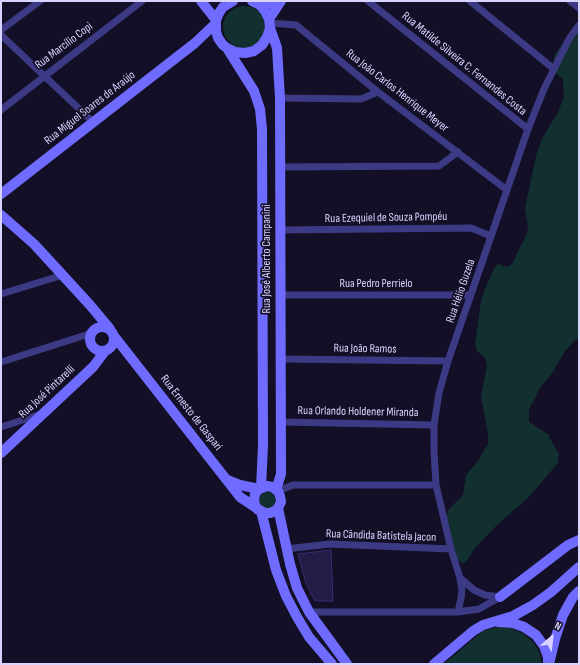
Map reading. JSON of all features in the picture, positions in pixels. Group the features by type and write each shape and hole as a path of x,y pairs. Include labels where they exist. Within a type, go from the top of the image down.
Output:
{"street":[{"path":"1,30 40,1"},
{"name":"Rua Marcílio Copi","path":"1,110 142,1"},
{"path":"201,1 216,21"},
{"name":"Rua Miguel Soares de Araújo","path":"1,194 194,43 216,21 223,7 230,1"},
{"path":"258,4 272,1"},
{"path":"194,43 204,40 211,40 235,52 245,53 254,51 262,45 267,37 270,23 281,1"},
{"name":"Rua Matilde Silveira C. Fernandes Costa","path":"368,1 528,129"},
{"path":"470,1 554,69"},
{"path":"570,1 579,8"},
{"name":"Rua José Alberto Campanini","path":"258,4 270,23 277,48 280,98 281,474 277,490"},
{"name":"Rua José Alberto Campanini","path":"216,21 218,38 225,46 254,91 260,109 262,129 263,446 260,489"},
{"name":"Rua João Carlos Henrique Meyer","path":"270,23 296,25 378,92 507,190"},
{"name":"Rua Hélio Guzela","path":"458,612 462,598 460,578 450,549 436,485 434,425 439,393 448,360 528,129 544,88 569,39 579,25"},
{"path":"1,35 93,122"},
{"path":"280,98 361,99 378,92"},
{"path":"280,167 439,166 458,152"},
{"name":"Rua Ernesto de Gaspari","path":"1,215 34,244 63,274 90,305 240,497 260,511"},
{"name":"Rua Ezequiel de Souza Pompéu","path":"280,230 471,228 491,236"},
{"path":"1,294 63,274"},
{"name":"Rua Pedro Perrielo","path":"280,295 471,295"},
{"name":"Rua Ernesto de Gaspari","path":"90,305 93,333"},
{"path":"1,362 93,333 103,327 112,333 114,343 103,350 92,345 93,333"},
{"name":"Rua Ernesto de Gaspari","path":"103,350 135,362"},
{"name":"Rua José Pintarelli","path":"1,453 93,367 103,350"},
{"name":"Rua João Ramos","path":"281,359 448,360"},
{"path":"1,427 44,413"},
{"name":"Rua Orlando Holdener Miranda","path":"281,422 434,425"},
{"path":"226,479 240,485 260,489"},
{"path":"277,490 293,485 436,485"},
{"path":"260,511 270,513 278,508 281,502 277,490 266,486 260,489 255,494 255,505 260,511 276,570 286,596 309,637 332,664"},
{"path":"278,508 286,549 298,588 309,612 347,664"},
{"path":"309,612 458,612 478,609 500,598 568,545 579,540"},
{"name":"Rua Cândida Batistela Jacon","path":"286,549 330,544 450,549"},
{"path":"434,664 473,631 483,625 513,616 533,605 551,592 579,567"},
{"path":"460,578 474,590 485,595 500,598"},
{"path":"549,664 563,615 573,597 579,591"},
{"path":"492,622 513,623 524,627 536,635 544,646 549,664"}],"green space":[{"path":"244,6 259,12 265,27 259,42 244,48 229,42 223,27 229,12"},
{"path":"579,32 579,339 575,340 565,351 551,375 542,385 529,409 529,422 549,435 559,454 558,463 527,499 499,523 475,548 466,562 463,563 458,560 446,542 444,520 449,509 463,495 466,475 478,461 488,444 488,434 481,397 487,365 485,358 477,351 475,344 481,301 495,267 498,264 507,267 512,264 527,233 528,226 525,208 537,152 543,137 558,112 564,97 563,79 554,72 552,68 555,54 566,39"},
{"path":"267,492 273,494 275,500 273,506 267,508 261,506 259,500 261,494"},
{"path":"499,627 511,628 524,634 534,643 540,654 542,664 444,664 484,630"}],"building":[{"path":"331,550 333,601 315,601 306,583 298,554"}]}
